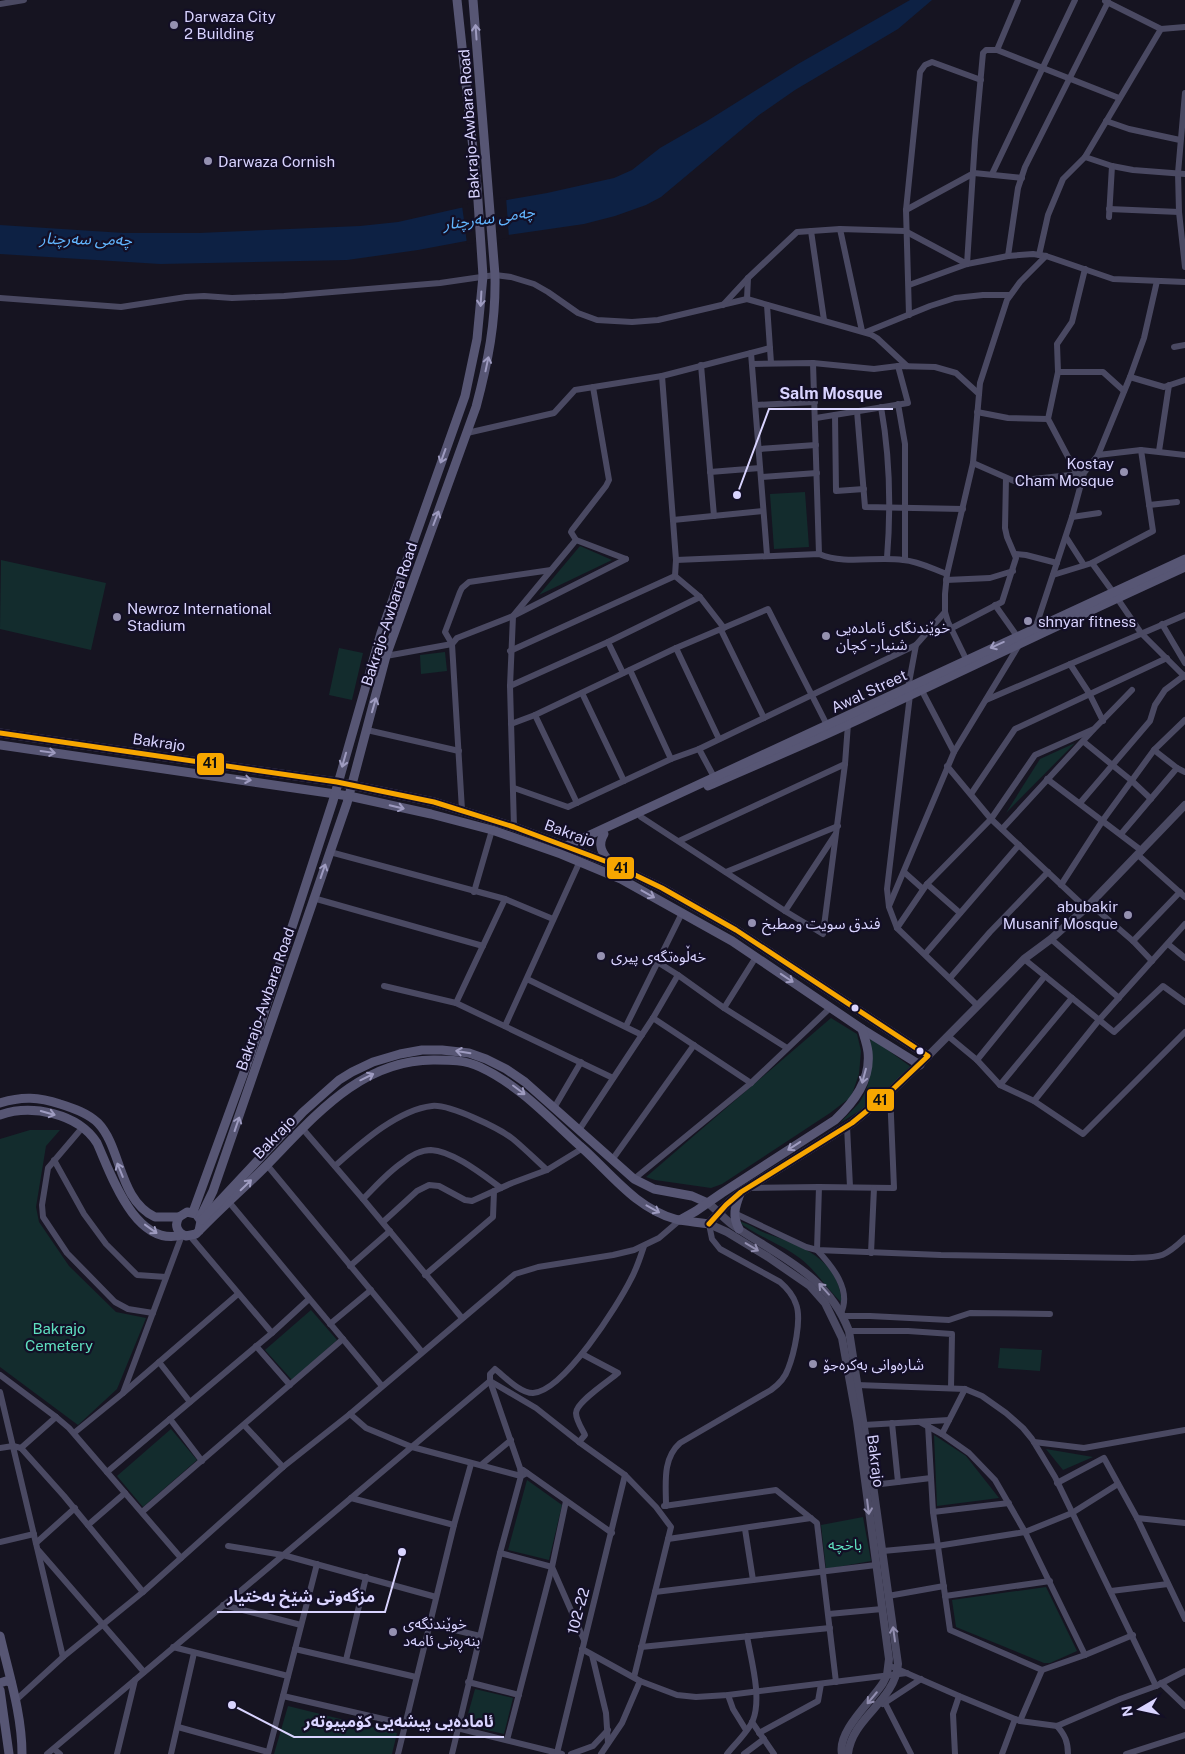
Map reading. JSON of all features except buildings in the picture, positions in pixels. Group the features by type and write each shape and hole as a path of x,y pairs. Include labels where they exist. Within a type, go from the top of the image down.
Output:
{"main road":[{"name":"Bakrajo-Awbara Road","path":"198,1217 335,794 381,632 465,396 477,339 483,276 476,175 457,0"},
{"name":"Bakrajo-Awbara Road","path":"198,1217 213,1191 330,852 349,796 386,656 466,433 485,374 495,313 495,275 473,0"},
{"path":"476,175 486,174"},
{"name":"Awal Street","path":"567,851 714,777 827,725 921,689 1185,559"},
{"name":"Awal Street","path":"1115,595 1185,568"},
{"name":"Awal Street","path":"567,851 848,724 966,659 1018,641"},
{"name":"Bakrajo","path":"0,733 337,782 434,802 514,827 567,851 593,856 610,862 662,888 736,930 908,1041 928,1056"},
{"path":"0,745 349,796 430,814 567,851 580,861 621,879 732,941 862,1029 920,1065"},
{"path":"604,834 600,841 601,848 610,862"},
{"path":"590,865 593,856"},
{"path":"278,970 288,974"},
{"path":"680,1220 835,1120 858,1093 866,1076 868,1052 862,1029"},
{"path":"900,1051 908,1041"},
{"path":"0,1115 16,1110 38,1111 71,1121 82,1128 97,1143 117,1189 140,1220 157,1234 166,1236 186,1235 199,1231 198,1217 314,1101 346,1075 373,1062 406,1052 442,1050 469,1052 496,1064 525,1082 634,1179 654,1189 699,1198 708,1203"},
{"path":"709,1224 719,1212 744,1190 847,1126 890,1092 928,1056"},
{"name":"Bakrajo","path":"199,1231 323,1108 358,1082 387,1068 425,1060 466,1062 487,1071 519,1089 635,1198 655,1211 680,1220 709,1224"},
{"path":"0,1103 18,1098 35,1098 65,1105 88,1116 103,1130 126,1184 139,1203 155,1217 179,1217 187,1212 198,1217"},
{"path":"314,1101 323,1108"},
{"path":"635,1198 643,1184"},
{"path":"739,1229 734,1213 744,1190"},
{"path":"179,1217 176,1226 186,1235"},
{"path":"0,1636 3,1661 16,1700 22,1754"},
{"path":"0,1683 11,1682"},
{"path":"0,1690 2,1720 8,1754"}],"street":[{"path":"0,4 24,0"},
{"path":"997,50 1018,0"},
{"path":"992,174 1076,0"},
{"path":"1008,256 1018,188 1026,167 1071,78 1106,1 1161,29 1185,27"},
{"path":"1039,255 1048,215 1063,179 1085,156 1161,29"},
{"path":"966,264 974,173 974,150 984,53 990,49 997,50 1119,98"},
{"path":"908,315 909,285 906,210 920,72 926,65 932,62 981,80"},
{"path":"1185,92 1179,212 1185,267"},
{"path":"1106,121 1129,129 1182,135"},
{"path":"1085,156 1112,166 1181,174"},
{"path":"1109,217 1112,166"},
{"path":"906,210 974,173 1022,178"},
{"path":"1109,209 1179,212"},
{"path":"722,306 796,232 840,229 906,231 966,264"},
{"path":"840,229 864,332"},
{"path":"811,231 824,320"},
{"path":"909,285 966,264 1008,256 1039,255 1113,279 1185,282"},
{"path":"966,659 950,629 945,612 947,577 973,463 979,394 985,365 1010,295 1046,256"},
{"path":"1080,474 1048,419 1058,372 1057,344 1072,322 1085,269"},
{"path":"0,298 121,307 186,297 284,296 440,283 495,275 511,277 534,284 578,313 597,320 649,321 747,299 864,332 878,338 907,366"},
{"path":"747,299 748,278"},
{"path":"1035,633 1072,518 1080,474 1098,455 1130,378 1144,338 1157,281"},
{"path":"864,332 955,298 1010,295"},
{"path":"767,305 771,363"},
{"path":"1174,347 1185,345"},
{"path":"466,433 554,413 562,406 572,392 662,376 770,348"},
{"path":"752,353 767,555"},
{"path":"752,364 813,362 874,369 898,366 935,367 956,373 979,394"},
{"path":"813,362 819,554"},
{"path":"702,365 714,516"},
{"path":"816,418 908,403 898,366"},
{"path":"1058,372 1102,372 1124,392"},
{"path":"662,376 676,560 675,576"},
{"path":"1130,378 1164,387 1185,380"},
{"path":"1159,451 1169,386"},
{"path":"386,656 452,644 457,638 513,616 626,559 576,540 571,532 602,492 608,480 593,387"},
{"path":"756,406 815,402"},
{"path":"898,404 905,444 905,560"},
{"path":"881,407 886,438 889,508 887,558"},
{"path":"857,411 865,507 963,509"},
{"path":"977,412 1008,418 1048,419"},
{"path":"835,415 836,491 864,489"},
{"path":"759,449 816,445"},
{"path":"1098,455 1141,450 1185,454"},
{"path":"1053,575 1092,563 1152,531 1141,450"},
{"path":"973,463 1014,481 1080,474"},
{"path":"710,472 760,468"},
{"path":"761,477 817,473"},
{"path":"950,629 1002,602 1016,561 1005,528 1006,478"},
{"path":"1149,505 1177,502"},
{"path":"673,520 763,511"},
{"path":"1072,518 1099,513"},
{"path":"1066,537 1084,565"},
{"path":"514,827 510,686 513,616 576,540"},
{"path":"676,560 819,554 831,559 887,558 905,560 947,577 990,578 1013,571"},
{"path":"1015,554 1026,554 1057,563"},
{"path":"1080,803 1150,721 1155,705 1165,690 1185,676 1141,632 1092,563"},
{"path":"462,810 452,644 445,632 460,592 465,584 551,570"},
{"path":"675,576 700,597 723,629 764,718"},
{"path":"510,651 675,576"},
{"path":"510,686 608,642 700,597"},
{"path":"888,907 947,766 1018,641 995,605"},
{"path":"511,724 535,715 676,648 768,609 827,725"},
{"path":"514,788 568,807 671,759 699,749 916,645 945,612"},
{"path":"985,700 1141,632 1185,615"},
{"path":"1162,624 1185,663"},
{"path":"608,642 626,672 671,759"},
{"path":"916,645 887,890 888,907 897,928 978,1006"},
{"path":"676,648 719,739"},
{"path":"971,794 1015,729 1166,658"},
{"path":"1070,664 1089,693 1103,721"},
{"path":"921,689 954,752"},
{"path":"1002,829 1132,690"},
{"path":"582,693 624,781"},
{"path":"535,715 577,803"},
{"path":"1061,885 1103,820 1154,750 1185,720"},
{"path":"641,817 823,934 838,826 848,724"},
{"path":"897,928 925,886 991,819 1035,755 1094,729"},
{"path":"367,730 459,751"},
{"path":"1084,742 1151,799"},
{"path":"699,749 714,777"},
{"path":"1154,750 1185,772"},
{"path":"679,841 845,764"},
{"path":"947,766 991,819 1061,885 1133,941 1152,961"},
{"path":"1121,834 1177,768"},
{"path":"1047,779 1121,834 1183,895 1133,941"},
{"path":"928,1056 1024,960 1088,906 1185,805"},
{"path":"726,872 838,826"},
{"path":"474,892 492,830"},
{"path":"785,911 836,834"},
{"path":"925,954 1019,845"},
{"path":"330,852 505,899 553,919"},
{"path":"505,1026 580,861"},
{"path":"904,872 960,913"},
{"path":"950,978 990,932 1048,872"},
{"path":"313,898 483,946"},
{"path":"456,1003 505,899"},
{"path":"626,1026 659,963 682,913"},
{"path":"1034,1101 1099,1020 1185,924"},
{"path":"1051,939 1119,998"},
{"path":"1168,944 1185,958"},
{"path":"724,1008 756,957"},
{"path":"1024,960 1114,1032 1163,986 1185,1002"},
{"path":"659,963 724,1008 787,1048"},
{"path":"579,1130 653,1018 678,975"},
{"path":"977,1060 1045,976"},
{"path":"527,979 642,1034"},
{"path":"384,986 456,1003 613,1078"},
{"path":"1000,1085 1072,998"},
{"path":"634,1179 751,1083 831,1007"},
{"path":"653,1018 751,1083"},
{"path":"948,1036 977,1060 1000,1085 1034,1101 1083,1134 1185,1032"},
{"path":"612,1160 694,1045"},
{"path":"554,1108 581,1062"},
{"path":"744,1190 819,1187 894,1188 890,1092"},
{"path":"335,1166 381,1128 417,1110 433,1106 449,1108 511,1138 547,1170"},
{"path":"847,1126 850,1187"},
{"path":"82,1128 47,1170 42,1210 43,1217 67,1253 115,1302 128,1309 153,1313"},
{"path":"302,1128 462,1318"},
{"path":"383,1222 429,1185 439,1186 468,1202 547,1170 583,1148"},
{"path":"363,1199 401,1163 413,1155 426,1150 448,1155 501,1188"},
{"path":"54,1160 84,1214 106,1244 137,1275 166,1277"},
{"path":"267,1165 422,1352"},
{"path":"819,1187 816,1250 833,1269 844,1291 845,1304 842,1314 949,1320 970,1313 1050,1314"},
{"path":"871,1253 874,1188"},
{"path":"425,1275 493,1217 494,1192"},
{"path":"229,1202 382,1386"},
{"name":"Bakrajo","path":"708,1203 739,1229 812,1276 833,1300 842,1314 849,1331 883,1552 897,1658 897,1672 893,1685 884,1701 860,1725 849,1747 842,1753"},
{"path":"734,1213 816,1250 871,1253 1148,1258 1167,1254 1185,1238"},
{"path":"16,1700 63,1657 143,1592 283,1468 350,1414 515,1274 538,1267 624,1253 659,1238 680,1220"},
{"path":"666,1506 667,1465 671,1452 680,1443 771,1390 781,1381 789,1369 799,1323 797,1304 787,1288 780,1282 720,1249 712,1239 709,1224"},
{"name":"Bakrajo","path":"709,1224 727,1232 796,1275 818,1294 830,1312 842,1338 850,1377 888,1665 886,1676 880,1687 848,1731 843,1741 842,1753"},
{"path":"350,1266 390,1231"},
{"path":"122,1394 166,1277 186,1235 272,1333"},
{"path":"524,1474 520,1468 490,1381 490,1374 495,1369 524,1391 532,1393 542,1391 551,1386 591,1343 630,1281 644,1246"},
{"path":"330,1324 371,1290"},
{"path":"74,1433 238,1294"},
{"path":"107,1472 272,1333 309,1299"},
{"path":"849,1331 908,1331 952,1334 951,1388"},
{"path":"142,1512 343,1339"},
{"path":"256,1346 290,1385"},
{"path":"579,1442 585,1435 577,1415 579,1406 618,1373 582,1354"},
{"path":"159,1362 190,1402"},
{"path":"0,1375 56,1416 74,1433 181,1558"},
{"path":"490,1381 536,1408 625,1475 671,1527 641,1647 637,1679 622,1723 600,1754"},
{"path":"48,1754 490,1381"},
{"path":"857,1384 965,1389 982,1396 1024,1428 1057,1483 1159,1685 1185,1706"},
{"path":"942,1434 965,1389"},
{"path":"0,1392 63,1657"},
{"path":"350,1414 366,1428 412,1447 471,1464 524,1474 612,1533"},
{"path":"21,1448 56,1416"},
{"path":"170,1419 202,1461"},
{"path":"864,1425 949,1420"},
{"path":"920,1422 928,1425 969,1453 995,1480 1025,1532 1085,1655"},
{"path":"892,1424 898,1482"},
{"path":"244,1425 283,1468"},
{"path":"928,1425 933,1512 950,1630 1042,1670 1133,1636"},
{"path":"1034,1442 1084,1448 1185,1430"},
{"path":"481,1466 511,1440"},
{"path":"0,1448 13,1446 21,1448 74,1508 143,1592"},
{"path":"1057,1483 1104,1458 1137,1518 1185,1619"},
{"path":"398,1754 454,1525 471,1464"},
{"path":"452,1754 500,1553 524,1474"},
{"name":"102-22","path":"560,1753 584,1640 625,1475"},
{"path":"873,1485 931,1478"},
{"path":"883,1552 938,1546 1025,1532 1072,1513 1118,1484"},
{"path":"656,1508 776,1490 817,1523 836,1682"},
{"path":"88,1525 125,1493"},
{"path":"351,1498 454,1525"},
{"path":"507,1740 552,1567 566,1501"},
{"path":"933,1512 1009,1503"},
{"path":"36,1543 74,1508"},
{"path":"668,1539 811,1518"},
{"path":"1137,1518 1185,1523"},
{"path":"745,1529 752,1580"},
{"path":"0,1542 34,1534"},
{"path":"228,1546 283,1555 436,1597"},
{"path":"38,1550 144,1672"},
{"path":"500,1553 552,1567"},
{"path":"178,1727 268,1753 317,1564"},
{"path":"655,1592 876,1565"},
{"path":"552,1567 584,1640"},
{"path":"346,1660 366,1578"},
{"path":"945,1596 1050,1581"},
{"path":"1111,1591 1168,1584"},
{"path":"888,1596 944,1586"},
{"path":"223,1605 301,1625"},
{"path":"829,1614 882,1609"},
{"path":"430,1624 480,1636"},
{"path":"641,1647 830,1628"},
{"path":"727,1754 752,1722 756,1707 756,1692 747,1636"},
{"path":"173,1647 288,1676"},
{"path":"295,1649 416,1678"},
{"path":"582,1649 637,1679 677,1695 696,1697 756,1692 886,1676 897,1672"},
{"path":"171,1754 194,1653"},
{"path":"592,1655 606,1713 608,1743"},
{"path":"888,1665 897,1672 907,1674 1017,1720 1057,1726 1120,1698 1159,1685 1185,1671"},
{"path":"1002,1754 1042,1670"},
{"path":"117,1754 136,1679"},
{"path":"912,1754 884,1701 921,1680"},
{"path":"468,1682 519,1695"},
{"path":"759,1732 818,1701 821,1684"},
{"path":"728,1695 733,1709 746,1730"},
{"path":"283,1696 405,1724"},
{"path":"955,1754 953,1714 959,1696"},
{"path":"752,1722 774,1754"},
{"path":"1057,1726 1064,1733 1068,1744 1068,1754"},
{"path":"457,1728 560,1753"},
{"path":"571,1754 593,1746 608,1730"},
{"path":"1126,1754 1148,1751 1185,1735"},
{"path":"744,1754 764,1740"},
{"path":"54,1749 60,1754"}],"green space":[{"path":"805,492 809,547 774,549 770,494"},
{"path":"580,546 612,560 539,595"},
{"path":"1,560 106,583 91,650 0,629"},
{"path":"339,648 363,653 352,700 329,695"},
{"path":"445,652 447,671 421,674 420,655"},
{"path":"1075,743 1006,813 1040,759"},
{"path":"831,1018 857,1034 861,1051 859,1074 851,1097 830,1113 722,1184 711,1188 646,1177"},
{"path":"870,1037 911,1067 875,1101 840,1123 859,1103 867,1088 871,1063"},
{"name":"Bakrajo Cemetery","path":"30,1130 60,1130 46,1146 36,1207 39,1222 69,1266 116,1312 146,1318 117,1389 78,1425 0,1367 0,1139"},
{"path":"737,1221 792,1243 816,1256 833,1275 839,1288 842,1303 801,1259"},
{"path":"311,1310 337,1340 292,1380 265,1350"},
{"path":"1000,1348 1042,1350 1040,1371 998,1368"},
{"path":"171,1429 197,1460 143,1507 117,1476"},
{"path":"934,1435 966,1456 999,1498 937,1506"},
{"path":"1046,1449 1093,1457 1063,1470"},
{"path":"527,1480 562,1505 549,1560 508,1550"},
{"name":"باخچە","path":"863,1517 871,1561 826,1569 821,1525"},
{"path":"1046,1587 1077,1651 1050,1663 1044,1663 956,1627 952,1600"},
{"path":"475,1689 513,1698 504,1734 465,1725"},
{"path":"288,1706 397,1733 392,1754 274,1754"}],"water":[{"name":"چەمی سەرچنار","path":"910,0 932,0 898,29 795,90 759,115 661,197 646,205 615,216 584,224 347,260 160,264 0,254 0,225 124,233 199,233 360,226 398,222 614,178 632,170 660,148 798,64"}],"pier":[{"path":"506,197 509,238 467,244 462,205"}],"transit line":[{"name":"41","path":"0,733 337,782 434,802 514,827 610,863 662,888 736,930 928,1056 890,1092 852,1123 741,1192 709,1224"}],"place":[{"name":"Darwaza City 2 Building","path":"174,25"},
{"name":"Darwaza Cornish","path":"208,161"},
{"name":"Kostay Cham Mosque","path":"1124,472"},
{"name":"Salm Mosque","path":"737,495"},
{"name":"Newroz International Stadium","path":"117,617"},
{"name":"shnyar fitness","path":"1028,621"},
{"name":"خوێندنگای ئامادەیی شنیار - کچان","path":"826,636"},
{"name":"abubakir Musanif Mosque","path":"1128,915"},
{"name":"فندق سويت ومطبخ","path":"752,923"},
{"name":"خەڵوەتگەی پیری","path":"601,956"},
{"name":"شارەوانی بەکرەجۆ","path":"813,1364"},
{"name":"مزگەوتی شێخ بەختیار","path":"402,1552"},
{"name":"خوێندنگەی بنەڕەتی ئامەد","path":"393,1632"},
{"name":"ئامادەیی پیشەیی کۆمپیوتەر","path":"232,1705"}]}
